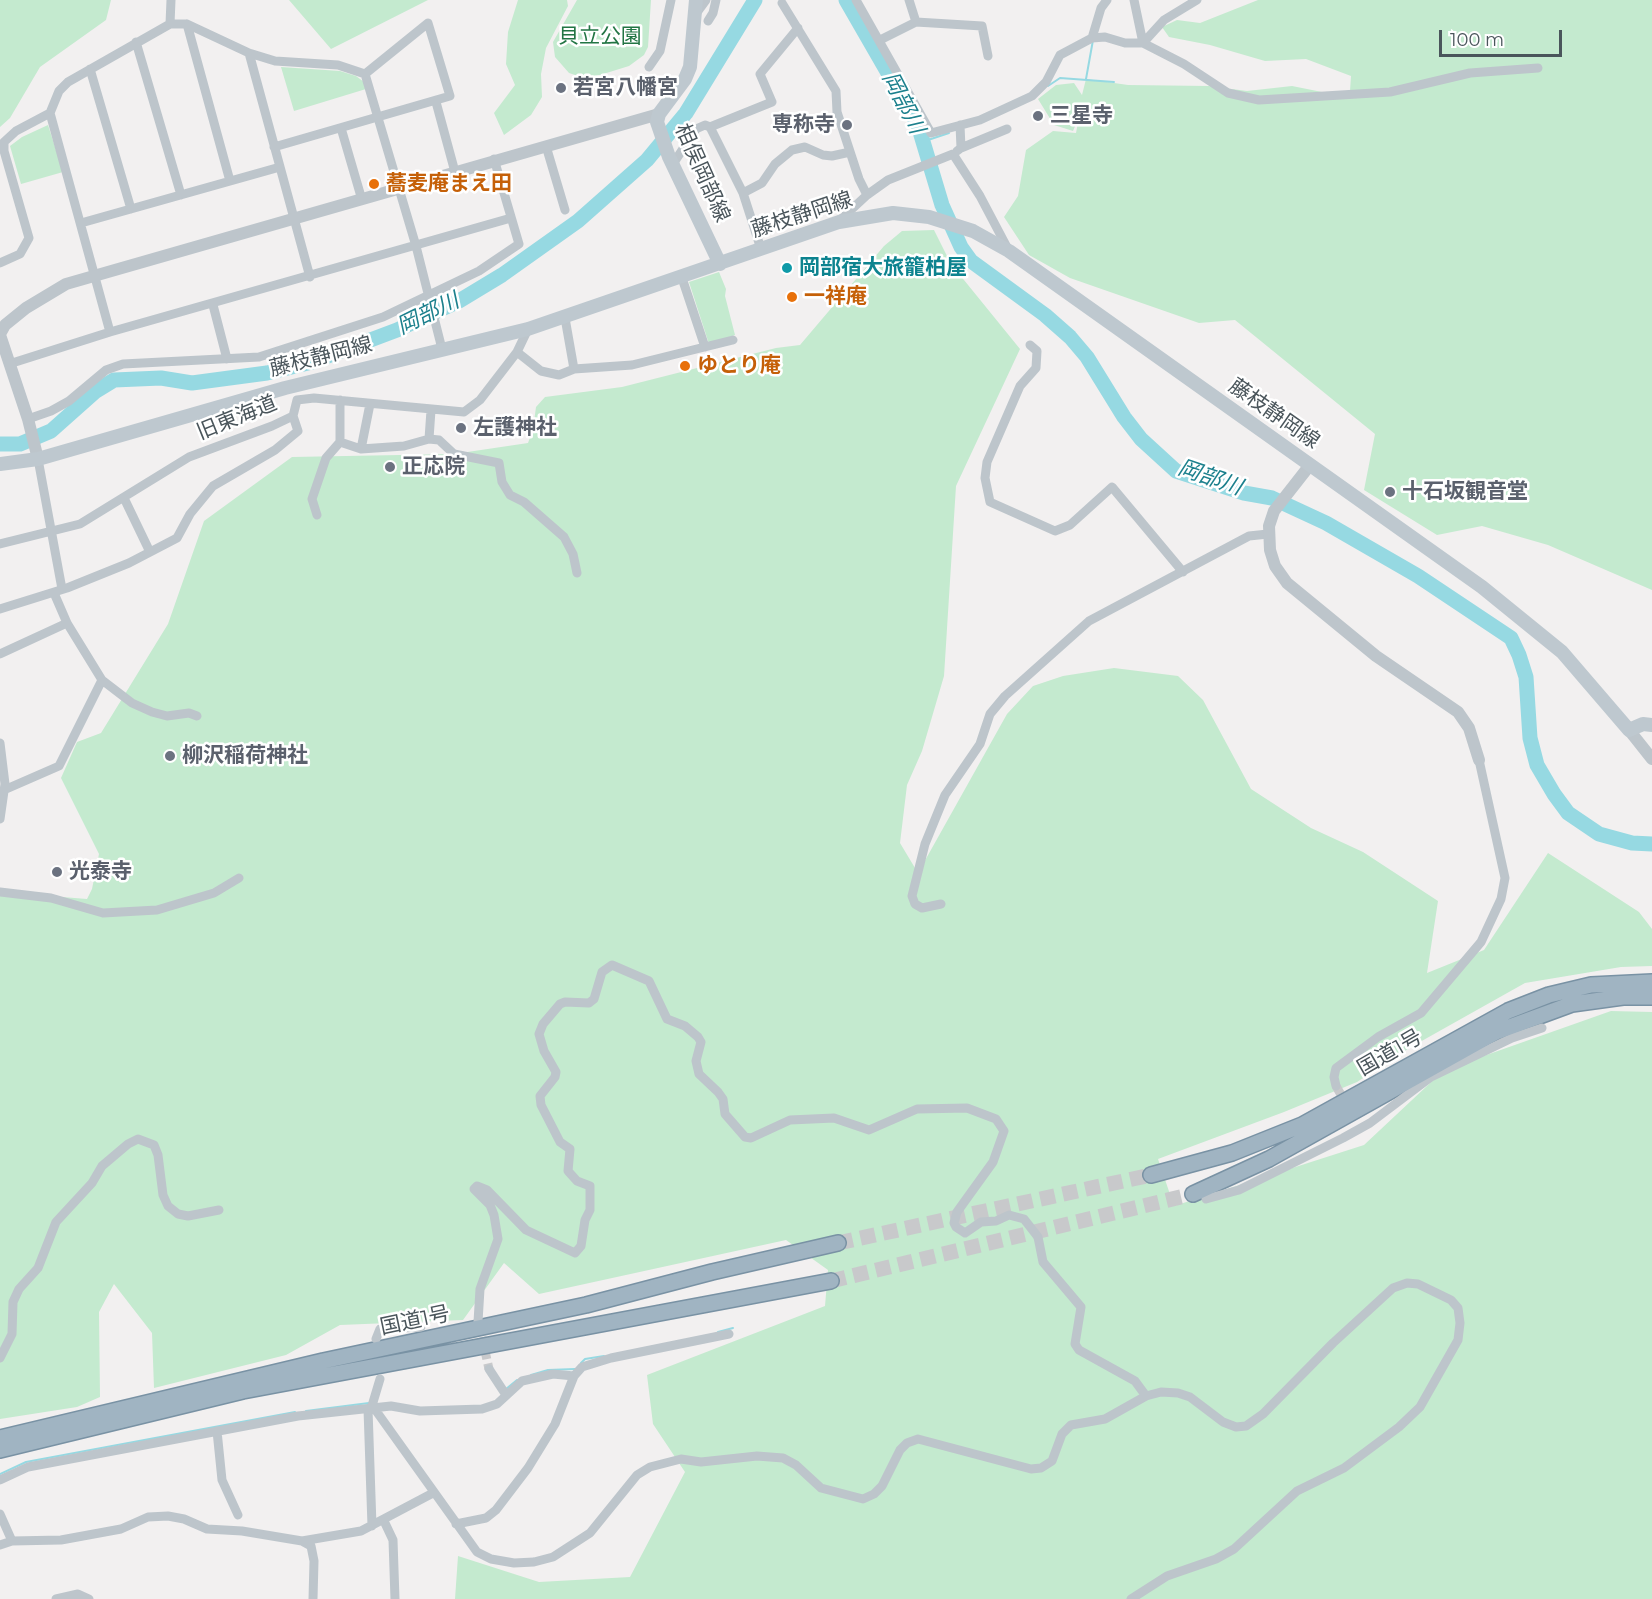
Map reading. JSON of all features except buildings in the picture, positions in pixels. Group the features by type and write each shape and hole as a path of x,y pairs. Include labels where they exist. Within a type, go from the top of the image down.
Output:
{"highway":[{"name":"国道1号","path":"1151,1175 1232,1153 1302,1125 1508,1011 1549,995 1591,985 1652,981"},
{"name":"国道1号","path":"1200,1196 1496,1032 1572,1004 1623,997 1652,997"},
{"name":"国道1号","path":"0,1438 323,1361 586,1305 712,1272 838,1243"},
{"name":"国道1号","path":"0,1450 243,1390 831,1281"}],"main road":[{"name":"相俣岡部線","path":"696,0 701,18 690,67 685,80 658,121 670,159 720,264"},
{"name":"藤枝静岡線","path":"0,464 285,388 528,329 682,278 839,222 892,213 936,218 964,227 1008,251 1523,619 1562,652 1629,730"},
{"path":"1629,730 1643,724 1652,725"}],"street":[{"path":"170,24 171,0"},
{"path":"649,67 660,51 671,0"},
{"path":"701,18 706,0"},
{"path":"701,18 713,13 716,0"},
{"path":"856,0 931,133 960,130 1032,96 1046,82 1060,55 1092,38 1108,37 1125,43 1143,44 1184,64 1214,87 1258,100 1390,92 1470,73 1538,68"},
{"path":"909,0 916,22"},
{"path":"1092,38 1101,8 1107,0"},
{"path":"1134,0 1143,44"},
{"path":"1143,44 1164,20 1197,0"},
{"path":"782,3 836,91 837,112 867,195"},
{"path":"274,147 436,102 450,96 428,22 365,74"},
{"path":"880,40 916,22 982,27 988,56"},
{"path":"0,263 20,254 29,238 2,153 4,142 16,131 50,113 60,91 68,82 170,24 187,24 249,53 275,61 338,65 365,74"},
{"path":"187,24 230,181"},
{"path":"670,159 696,129 705,125 710,127 772,102 760,74 798,28"},
{"path":"136,42 181,195"},
{"path":"249,53 310,277"},
{"path":"90,69 131,209"},
{"path":"365,74 416,246 442,349"},
{"path":"436,102 455,171"},
{"path":"50,113 110,332"},
{"path":"197,717 189,712 167,716 132,703 102,680 66,623 58,591 37,454 0,334 5,325 52,291 94,276 362,200 494,159 658,121"},
{"path":"710,127 743,193 761,249"},
{"path":"340,128 362,200"},
{"path":"839,222 867,195 888,180 1007,129"},
{"path":"960,130 957,151 1008,251"},
{"path":"546,146 565,210"},
{"path":"743,193 762,183 775,164 792,150 805,147 823,155 832,156 850,152"},
{"path":"28,419 51,411 69,401 106,370 123,364 259,357 383,317 479,271 519,244 494,159"},
{"path":"81,223 280,167"},
{"path":"9,364 110,332 213,305 511,218"},
{"path":"682,278 705,347"},
{"path":"213,305 227,359"},
{"path":"565,318 574,369"},
{"name":"旧東海道","path":"0,544 51,534 80,524 189,457 292,416 297,400 314,398 458,412 475,405 517,352 528,329"},
{"path":"517,352 547,374 559,375 574,369 632,365 733,340"},
{"path":"1030,345 1037,351 1036,368 1020,386 987,462 985,478 990,502 1054,531 1070,525 1112,487 1183,572"},
{"path":"285,388 297,400"},
{"path":"317,515 312,499 326,458 340,442 340,400"},
{"path":"361,449 370,404"},
{"path":"429,439 431,410"},
{"path":"0,609 58,591 129,563 149,550 177,538 190,514 213,486 275,450 298,431 292,416"},
{"path":"340,442 361,449 404,446 429,439 439,440 454,454 499,463 502,482 510,495 524,502 564,537 573,554 577,573"},
{"path":"1310,465 1274,511 1268,534 1275,566 1287,583 1376,656 1458,712 1469,728 1479,760 1504,878 1501,899 1481,942 1422,1012 1378,1037 1336,1068 1334,1077 1336,1086"},
{"path":"124,498 149,550"},
{"path":"941,904 922,908 915,903 912,896 925,844 945,795 980,744 990,714 1005,696 1089,621 1249,536 1268,534"},
{"path":"0,654 66,623"},
{"path":"4,790 59,766 102,680"},
{"path":"1629,730 1652,759"},
{"path":"0,743 4,790 0,819"},
{"path":"0,892 51,898 104,913 157,910 214,893 239,878"},
{"path":"478,1322 480,1289 498,1239 494,1215 474,1189 477,1186 487,1190 526,1230 575,1253 581,1246 585,1220 590,1210 590,1186 577,1181 568,1172 570,1149 560,1142 541,1105 540,1096 555,1077 556,1072 544,1051 540,1034 543,1024 560,1004 565,1002 589,1003 594,999 602,972 612,965 649,981 667,1019 685,1026 698,1037 701,1042 696,1061 699,1074 718,1092 723,1099 725,1114 745,1137 751,1138 790,1120 834,1118 869,1130 917,1109 967,1108 996,1119 1004,1131 993,1162 957,1212 954,1222 956,1227 965,1233 981,1222 996,1221 1009,1215 1024,1219 1038,1237 1042,1262 1081,1307 1075,1344 1079,1350 1135,1381 1146,1396"},
{"path":"1200,1196 1239,1190 1359,1125 1431,1077 1512,1038 1542,1028"},
{"path":"0,1358 12,1334 13,1302 19,1289 38,1268 56,1222 92,1183 102,1166 128,1144 138,1138 154,1145 159,1155 163,1195 168,1206 178,1214 188,1216 219,1210"},
{"path":"371,1409 477,1552 491,1559 514,1563 534,1562 553,1557 590,1533 637,1475 650,1467 681,1459 701,1462 757,1456 783,1458 796,1465 821,1488 863,1499 874,1494 882,1486 900,1450 907,1443 918,1439 1031,1469 1041,1468 1052,1461 1062,1434 1071,1425 1105,1419 1146,1396 1178,1392 1190,1397 1223,1422 1236,1427 1246,1426 1263,1414 1333,1343 1393,1288 1407,1283 1418,1284 1451,1300 1458,1308 1460,1323 1458,1340 1420,1407 1399,1427 1344,1468 1297,1491 1234,1549 1216,1559 1167,1576 1131,1599"},
{"path":"376,1339 380,1329 421,1327"},
{"path":"456,1524 486,1518 496,1510 528,1468 555,1424 573,1376 582,1367 602,1360 729,1334"},
{"path":"489,1369 506,1395"},
{"path":"0,1480 28,1467 298,1416 391,1406 420,1411 482,1408 497,1404 522,1381 553,1374 573,1376"},
{"path":"372,1526 371,1409 380,1379"},
{"path":"218,1431 222,1480 238,1515"},
{"path":"0,1545 12,1541 61,1540 121,1529 148,1517 168,1516 184,1519 207,1529 242,1531 302,1541 362,1531 433,1493"},
{"path":"0,1514 12,1541"},
{"path":"384,1521 393,1540 395,1599"},
{"path":"302,1541 310,1546 314,1562 312,1599"},
{"path":"56,1599 78,1594 89,1599"}],"green space":[{"path":"0,0 111,0 106,20 40,67 10,118 0,127"},
{"path":"289,0 428,0 331,49"},
{"path":"518,0 567,0 568,6 546,48 541,74 542,97 531,115 504,135 494,113 515,85 506,64 508,32"},
{"name":"貝立公園","path":"577,0 651,0 648,47 644,55 629,66 600,75 584,78 569,73 555,57 553,42"},
{"path":"1258,0 1652,0 1652,590 1548,545 1482,526 1437,535 1364,490 1375,434 1235,320 1199,323 1070,278 1029,255 1004,217 1018,196 1026,150 1053,131 1076,133 1079,117 1073,131 1054,125 1038,99 1056,85 1074,83 1082,95 1086,79 1128,85 1209,86 1247,91 1292,86 1332,94 1350,91 1351,76 1306,59 1265,61 1210,45 1169,37 1162,27 1177,20 1200,23"},
{"path":"281,67 340,71 356,76 364,82 366,89 294,111"},
{"path":"48,125 63,172 21,184 10,146 22,137"},
{"path":"934,230 951,264 1020,349 956,486 944,676 922,751 907,785 900,843 918,873 1007,714 1033,686 1063,676 1114,668 1178,676 1203,700 1251,789 1311,828 1363,852 1438,901 1427,973 1484,950 1548,853 1639,912 1652,929 1652,966 1621,967 1525,983 1411,1047 1357,1082 1158,1159 1174,1206 1364,1145 1444,1070 1611,1011 1652,1012 1652,1599 455,1599 458,1556 539,1582 630,1577 685,1472 653,1424 647,1375 825,1306 828,1270 786,1240 539,1294 504,1263 463,1320 340,1325 286,1355 154,1388 152,1333 114,1284 99,1312 100,1397 77,1407 0,1419 0,892 87,899 92,889 99,854 61,778 77,742 101,733 168,624 204,521 292,457 454,454 528,443 533,429 536,407 545,397 622,387 776,348 800,345 884,246 902,231"},
{"path":"719,272 726,289 725,296 735,335 709,344 689,282"}],"waterway":[{"name":"岡部川","path":"0,444 20,444 51,431 96,391 114,380 161,378 192,383 267,373 312,362 397,330 459,301 502,275 578,221 647,160 686,113 755,0"},
{"name":"岡部川","path":"846,0 918,125 942,205 961,247 971,261 1045,315 1070,337 1087,357 1124,417 1141,439 1176,471 1244,493 1272,498 1326,523 1418,576 1511,638 1526,677 1530,738 1537,765 1554,794 1568,813 1599,834 1632,843 1652,844"},
{"path":"1086,79 1093,40"},
{"path":"1048,86 1060,78 1114,82"},
{"path":"925,141 949,133"},
{"path":"718,1332 733,1328"},
{"path":"581,1363 585,1359 604,1356"},
{"path":"531,1375 548,1370 575,1369"},
{"path":"506,1389 517,1380"},
{"path":"306,1411 369,1403"},
{"path":"0,1474 26,1462 295,1412"}],"tunnel":[{"path":"1336,1086 1356,1121"},
{"path":"838,1243 1151,1175"},
{"path":"831,1281 1193,1194"},
{"path":"479,1324 489,1369"}],"place":[{"name":"若宮八幡宮","path":"561,88"},
{"name":"三星寺","path":"1038,116"},
{"name":"専称寺","path":"847,125"},
{"name":"蕎麦庵まえ田","path":"374,184"},
{"name":"岡部宿大旅籠柏屋","path":"787,268"},
{"name":"一祥庵","path":"792,297"},
{"name":"ゆとり庵","path":"685,366"},
{"name":"左護神社","path":"461,428"},
{"name":"正応院","path":"390,467"},
{"name":"十石坂観音堂","path":"1390,492"},
{"name":"柳沢稲荷神社","path":"170,756"},
{"name":"光泰寺","path":"57,872"}]}
